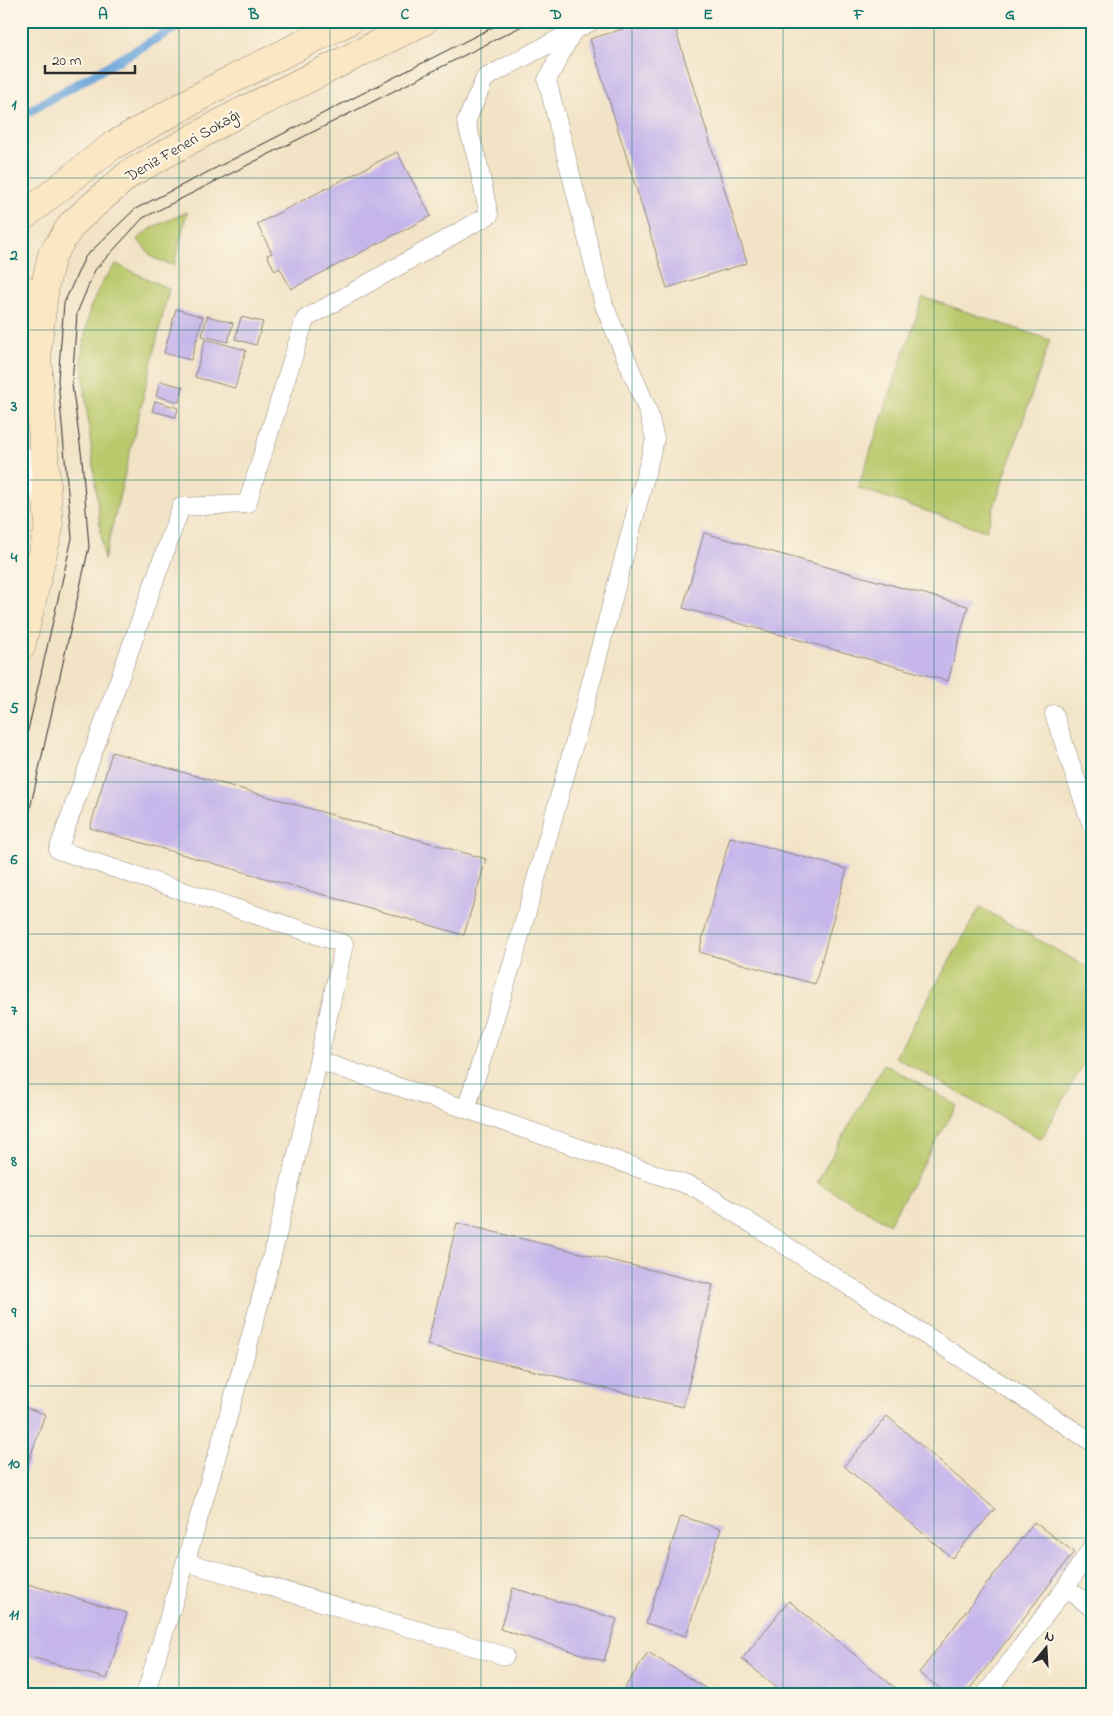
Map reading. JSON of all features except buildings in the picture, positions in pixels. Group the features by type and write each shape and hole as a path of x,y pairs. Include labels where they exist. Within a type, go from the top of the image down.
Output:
{"main road":[{"path":"21,218 112,146 213,89 349,21"},
{"name":"Deniz Feneri Sokağı","path":"21,377 29,370 37,349 45,285 52,255 72,224 129,174 238,114 424,21"},
{"path":"21,287 30,304 37,349 49,526 21,647"}],"lane":[{"path":"145,1695 186,1562 264,1286 319,1062 344,944 58,850 181,507 247,504 305,319 489,215 478,159 466,122 485,78 592,21"},
{"path":"466,1109 518,942 587,696 655,439 648,411 604,305 547,80 574,29"},
{"path":"21,452 39,492 44,524 21,621"},
{"path":"1054,714 1092,826"},
{"path":"319,1062 466,1109 696,1188 1092,1442"},
{"path":"985,1695 1066,1587 1092,1547"},
{"path":"186,1562 505,1656"},
{"path":"1066,1587 1092,1608"}],"green space":[{"path":"187,212 174,266 153,258 137,239 155,226"},
{"path":"116,264 169,289 104,561 81,357 90,308 102,282"},
{"path":"923,297 1050,340 986,531 858,488"},
{"path":"980,907 1092,970 1092,1049 1041,1139 895,1057"},
{"path":"884,1064 957,1105 889,1224 817,1182"}],"waterway":[{"path":"21,116 187,21"}],"tram line":[{"path":"21,761 72,538 58,380 64,303 85,257 135,209 505,21"},
{"path":"21,849 89,547 82,459 72,384 77,313 95,270 143,218 532,21"}]}
